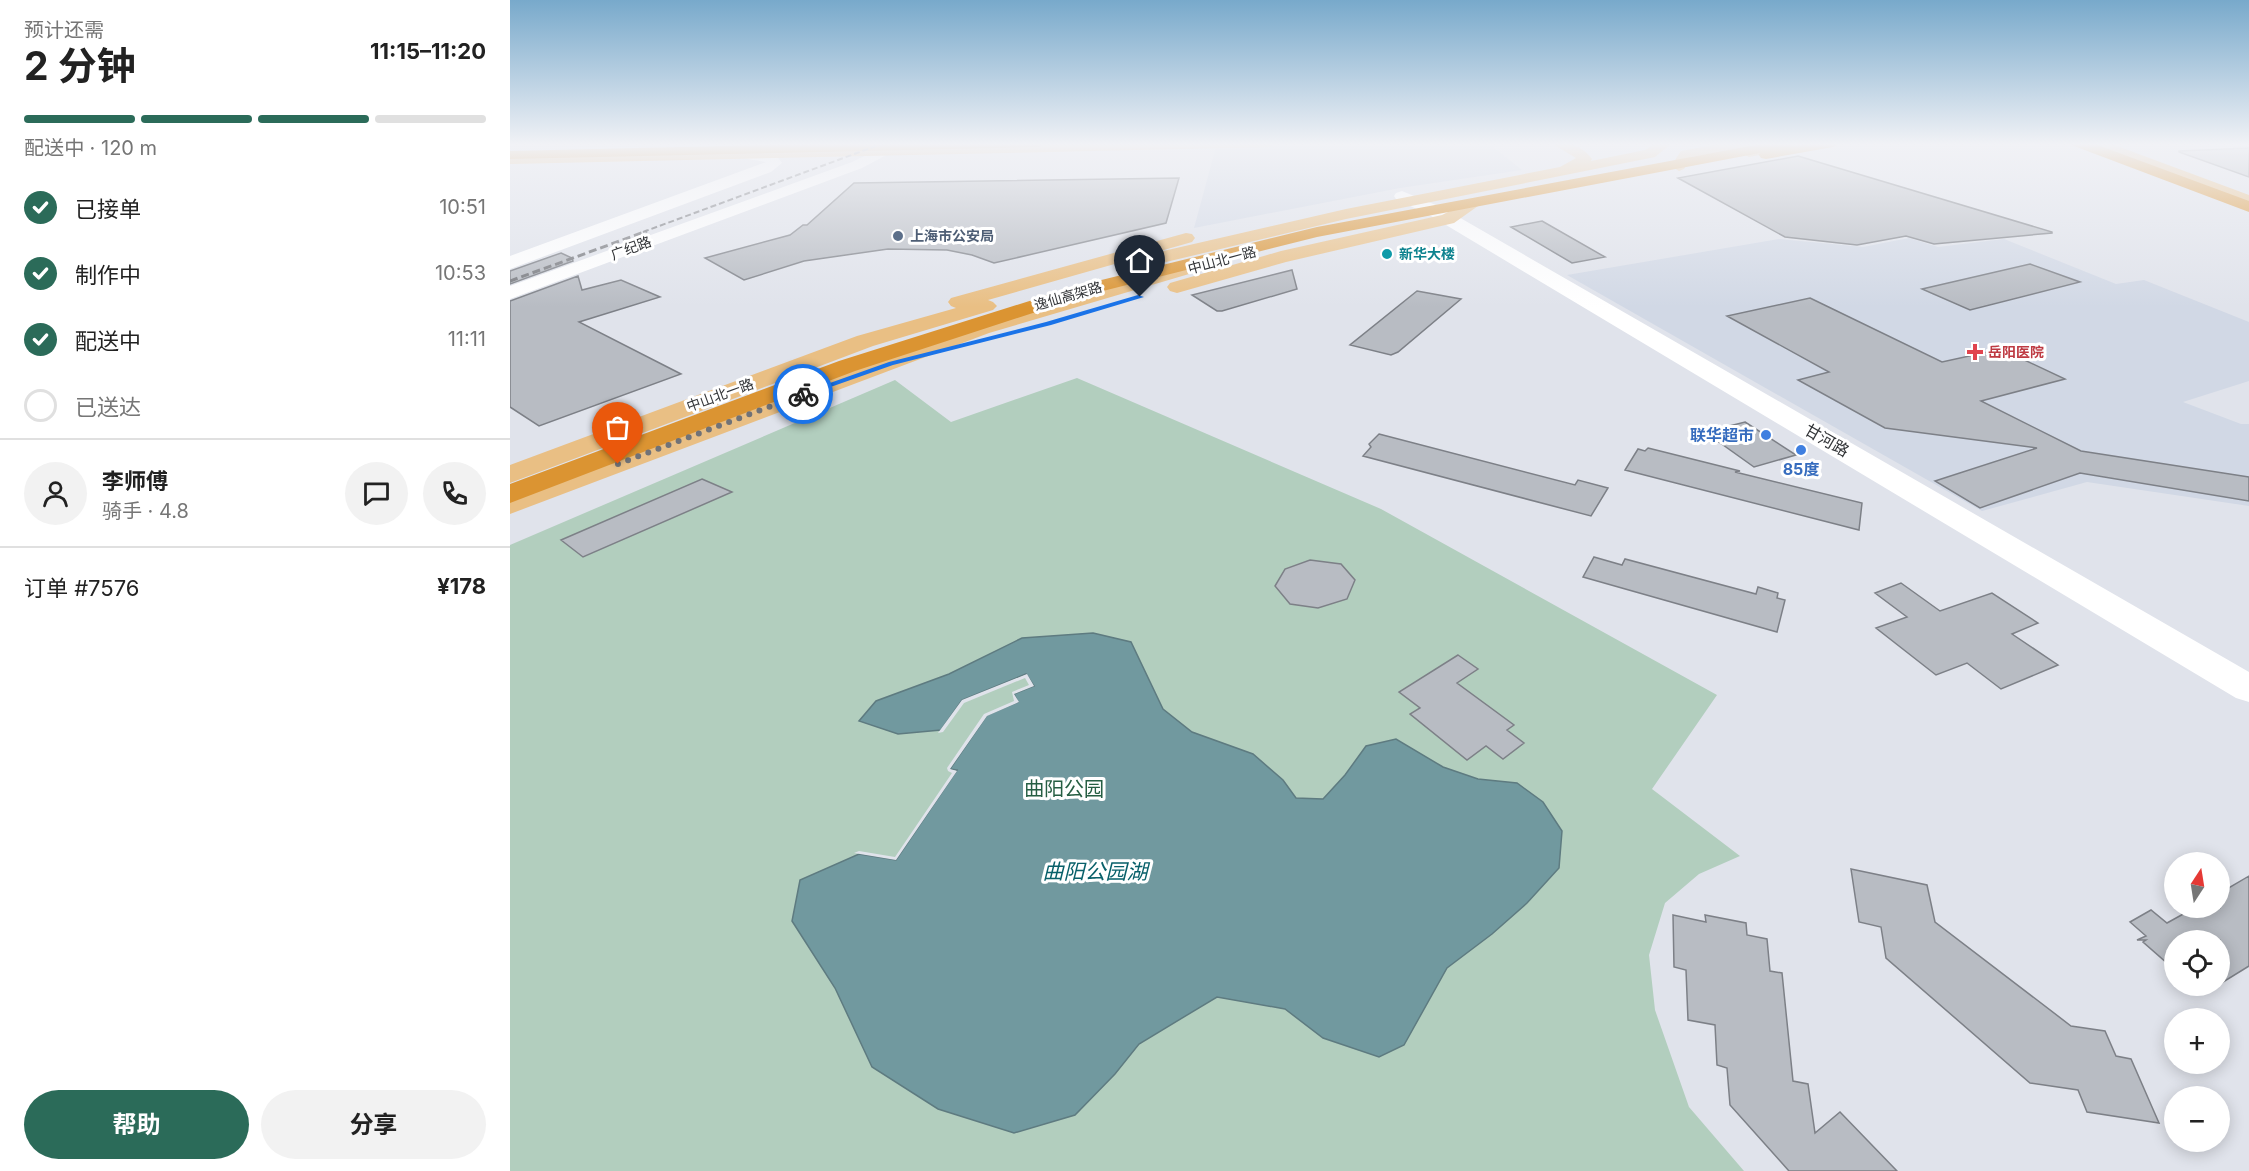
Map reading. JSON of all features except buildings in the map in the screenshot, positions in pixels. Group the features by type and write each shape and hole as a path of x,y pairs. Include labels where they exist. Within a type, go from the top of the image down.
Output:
{"highway":[{"path":"857,344 957,308 1147,254 1254,228 1408,198"},
{"name":"逸仙高架路","path":"510,481 709,404 929,329 1078,284 1150,264 1334,221 1468,198"},
{"name":"逸仙高架路","path":"510,494 848,366 1084,290 1204,258 1317,232 1495,198"},
{"path":"891,363 1198,273 1329,240 1536,198"},
{"path":"2224,198 2249,207"}],"main road":[{"name":"中山北一路","path":"510,475 857,344 1107,271 1238,237 1406,198 1451,208 1501,198"},
{"name":"中山北一路","path":"510,505 763,408 891,363 1049,324 1482,198"}],"street":[{"name":"广纪路","path":"510,262 687,198"},
{"name":"广纪路","path":"510,293 768,198"},
{"name":"甘河路","path":"1451,208 2249,689"}],"shaded area":[{"path":"1202,198 1350,198 1194,228"},
{"name":"岳阳医院","path":"1909,238 1938,247 2004,239 2116,284 2144,280 2249,322 2249,381 2183,402 2241,424 2249,424 2249,506 2087,482 1982,511 1567,275 1779,239 1863,247"}],"green space":[{"name":"曲阳公园","path":"1077,378 1381,509 1717,695 1652,789 1740,856 1699,874 1665,903 1649,955 1655,1010 1689,1107 1744,1171 510,1171 510,545 895,380 951,422"}],"water":[{"name":"曲阳公园湖","path":"1093,633 1131,642 1163,709 1192,732 1253,754 1283,780 1296,798 1323,799 1345,775 1366,746 1396,739 1443,767 1478,779 1517,783 1543,802 1562,831 1559,868 1527,903 1492,934 1447,968 1404,1045 1379,1057 1323,1038 1285,1009 1217,997 1139,1044 1115,1074 1075,1115 1014,1133 938,1109 872,1067 835,988 792,921 800,880 859,854 896,860 957,770 950,769 987,715 1018,702 1014,694 1034,686 1026,674 962,700 941,730 898,734 859,721 876,701 949,674 1022,638"}],"pier":[{"path":"1027,674 1034,686 1014,694 1019,702 987,716 950,769 957,771 896,860 854,853 859,851 895,857 952,773 947,768 984,714 1014,701 1012,692 1029,685 1025,678 964,703 943,732 938,733 962,700"}],"railway":[{"path":"643,232 736,198"},
{"path":"510,281 647,231"}],"way so far":[{"path":"618,464 803,394"}],"place":[{"name":"上海市公安局","path":"898,236"},
{"name":"新华大楼","path":"1387,254"},
{"name":"岳阳医院","path":"1975,352"},
{"name":"联华超市","path":"1766,435"},
{"name":"85度","path":"1801,450"}],"route":[{"path":"803,394 891,363 1049,324 1140,297"}]}
